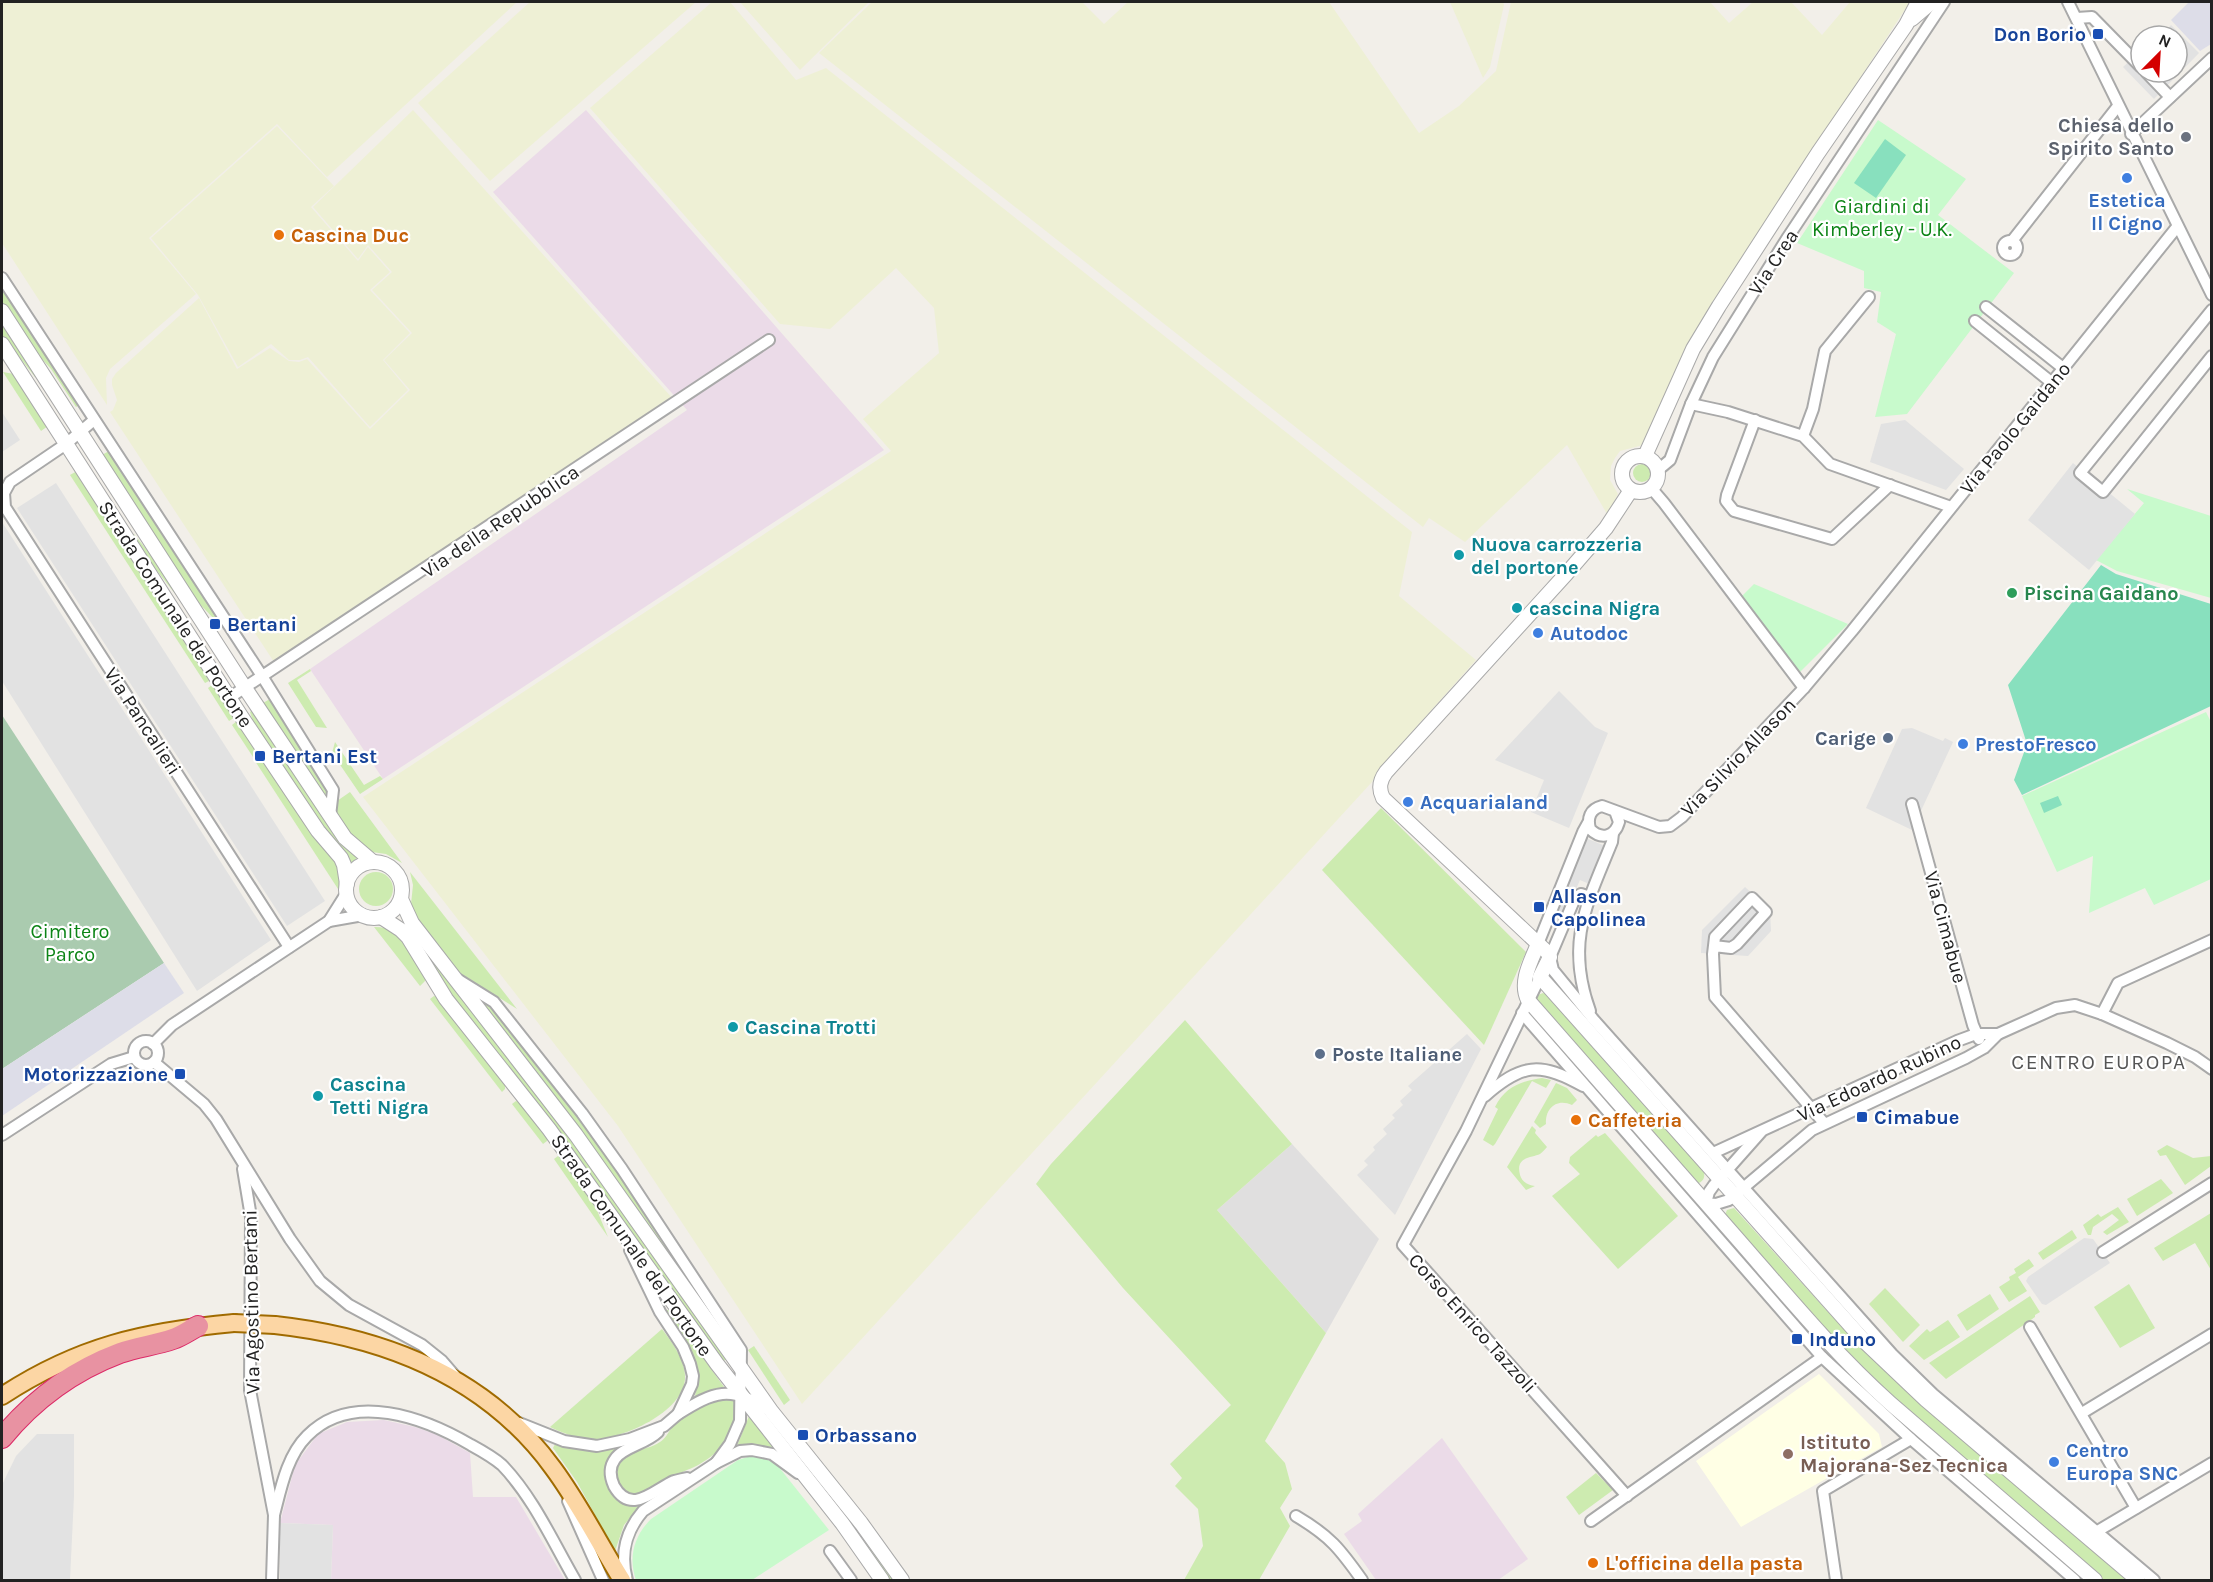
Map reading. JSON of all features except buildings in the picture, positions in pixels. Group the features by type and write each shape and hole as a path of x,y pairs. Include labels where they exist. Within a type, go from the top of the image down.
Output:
{"highway":[{"path":"2,1438 40,1398 75,1373 121,1353 175,1338 198,1326"}],"main road":[{"path":"2,1396 61,1362 99,1347 142,1335 198,1326 234,1323 274,1325 313,1329 375,1344 401,1353 463,1384 511,1420 552,1466 581,1509 616,1581"},
{"path":"599,1544 622,1581"}],"street":[{"name":"Via Crea","path":"1918,2 1906,25 1818,153 1719,306 1694,349 1671,397 1652,462 1666,464 1674,452 1691,404 1713,357 1944,2"},
{"name":"Via Crea","path":"1906,25 1932,2"},
{"path":"2068,2 2211,295"},
{"path":"2077,18 2092,17 2129,55"},
{"path":"2131,134 2211,58"},
{"path":"2158,84 2170,97"},
{"path":"2012,241 2118,106"},
{"name":"Via Paolo Gaidano","path":"1804,687 1874,605 2177,227"},
{"name":"Strada Comunale del Portone","path":"2,278 262,676 333,790 330,816"},
{"path":"1803,436 1813,409 1825,351 1869,297"},
{"path":"1986,307 2063,368"},
{"path":"2211,310 2080,473 2103,492 2211,356"},
{"name":"Strada Comunale del Portone","path":"2,311 244,688 330,816 351,845 373,862"},
{"path":"1975,321 2051,382"},
{"name":"Via della Repubblica","path":"230,699 770,340"},
{"name":"Strada Comunale del Portone","path":"2,344 230,699 318,831 341,858 347,889"},
{"path":"1691,404 1755,420 1803,436 1830,464 1951,507"},
{"name":"Via Pancalieri","path":"94,420 66,444 16,476 3,492 3,502 289,947"},
{"path":"1755,420 1727,495 1726,501 1734,511 1832,540 1890,485"},
{"path":"1634,457 1652,462 1658,480 1652,489 1641,493 1626,486 1622,475 1625,464 1634,457"},
{"path":"1652,489 1804,687"},
{"path":"1631,490 1606,528 1386,772 1380,783 1383,798 1547,952 1553,970 1593,1019 1713,1153 1723,1174"},
{"name":"Via Silvio Allason","path":"1614,811 1659,827 1674,823 1804,687"},
{"name":"Via Cimabue","path":"1912,804 1976,1034 1983,1048"},
{"path":"1593,1019 1580,981 1578,949 1582,922 1590,897 1619,822 1614,811 1608,807 1597,807 1592,811 1588,823 1590,829 1599,836 1613,833"},
{"name":"Via Silvio Allason","path":"1619,822 1637,819"},
{"name":"Corso Enrico Tazzoli","path":"1588,823 1538,944 1525,984 1524,992 1528,1000 1827,1341 1890,1403 2096,1581"},
{"path":"329,921 347,889 353,872 363,865 373,862 390,867 399,877 402,886 401,899 393,911 374,919 355,911 347,889"},
{"name":"Corso Enrico Tazzoli","path":"1590,897 1581,894 1575,898 1550,957 1462,1140 1403,1245 1628,1496"},
{"path":"1714,946 1731,948 1766,912 1752,898 1718,933 1714,946 1715,997 1824,1123"},
{"name":"Strada Comunale del Portone","path":"401,899 408,918 576,1135 772,1412 861,1523 902,1581"},
{"path":"153,1044 172,1025 329,921 363,915"},
{"name":"Strada Comunale del Portone","path":"381,917 408,937 446,999 549,1129 741,1396 817,1490 879,1579"},
{"path":"2102,1014 2118,983 2211,940"},
{"path":"1540,977 1739,1192 1793,1263 1844,1320 1892,1368 2138,1581"},
{"name":"Strada Comunale del Portone","path":"454,978 494,1002 582,1113 622,1169 741,1350 742,1370"},
{"name":"Via Edoardo Rubino","path":"1761,1132 1709,1191 1706,1203 1723,1203 1812,1130 1824,1123 1966,1058 1983,1048 1998,1034 2046,1011 2075,1005 2102,1014 2195,1057 2211,1069"},
{"name":"Corso Enrico Tazzoli","path":"1522,1013 1822,1357 1911,1439 2075,1581"},
{"name":"Via Edoardo Rubino","path":"1713,1153 1976,1034 1998,1034"},
{"path":"146,1041 153,1044 158,1053 154,1062 146,1065 140,1064 134,1057 138,1044 146,1041"},
{"path":"2,1135 111,1064 134,1057"},
{"name":"Via Edoardo Rubino","path":"2195,1057 2211,1059"},
{"name":"Via Agostino Bertani","path":"154,1062 204,1104 216,1119 290,1239 320,1281 349,1305 422,1345 442,1361 463,1384"},
{"name":"Corso Enrico Tazzoli","path":"1480,1101 1512,1074 1526,1069 1552,1072 1570,1078 1591,1090"},
{"name":"Via Agostino Bertani","path":"241,1160 251,1217 250,1390 274,1515 272,1581"},
{"path":"2103,1252 2211,1183"},
{"path":"1739,1192 1789,1240 1885,1346 1933,1394 2154,1581"},
{"path":"622,1233 660,1312 683,1347 690,1364 692,1384 678,1414"},
{"path":"1789,1240 1793,1263"},
{"path":"1780,1287 1784,1313"},
{"path":"2030,1328 2136,1508"},
{"path":"2082,1413 2211,1334"},
{"path":"1591,1521 1822,1357"},
{"path":"716,1463 736,1433 741,1421 742,1370"},
{"name":"Corso Enrico Tazzoli","path":"1858,1390 1890,1403"},
{"path":"697,1475 674,1481 642,1500 634,1500 624,1496 616,1489 611,1479 611,1467 614,1459 620,1453 652,1438 678,1414 697,1402 719,1393 741,1396 772,1412"},
{"name":"Via Agostino Bertani","path":"274,1515 283,1482 296,1449 313,1430 334,1417 352,1412 372,1411 394,1414 459,1437 502,1466 528,1500 575,1581"},
{"path":"511,1420 564,1442 597,1446 630,1439 664,1426"},
{"path":"1836,1581 1823,1491 1911,1439"},
{"path":"627,1581 623,1556 624,1544 635,1521 643,1511 716,1463 740,1451 765,1451 780,1458 817,1490"},
{"path":"2096,1532 2211,1463"},
{"path":"552,1466 603,1581"},
{"path":"1296,1516 1321,1532 1337,1546 1362,1581"},
{"path":"830,1551 851,1581"},
{"name":"Corso Enrico Tazzoli","path":"2072,1560 2082,1581"}],"shaded area":[{"path":"2,2 517,2 327,177 277,124 149,238 196,294 110,369 106,378 107,405 2,243"},
{"path":"530,2 696,2 490,181 418,103"},
{"path":"712,2 730,2 796,80 826,68 1412,532 1399,596 1476,660 1378,770 1372,782 802,1404 618,1126 363,797 891,451 863,419 939,353 934,308 896,268 830,329 780,324 590,108"},
{"path":"740,2 869,2 800,70"},
{"path":"872,2 1082,2 1104,24 1128,2 1329,2 1419,133 1459,106 1496,71 1511,2 1710,2 1729,23 1753,2 1791,2 1822,35 1850,2 1910,2 1712,303 1687,346 1643,445 1620,451 1615,458 1611,466 1610,480 1618,494 1607,514 1567,445 1465,542 1429,518 1423,527 819,53"},
{"path":"1450,2 1503,2 1490,67 1483,78"},
{"path":"2189,2 2211,2 2211,44 2200,51 2189,39 2189,24 2175,24 2171,20"},
{"path":"2189,43 2199,53 2189,63"},
{"path":"2129,62 2129,73 2123,67"},
{"path":"2139,84 2169,84 2154,99"},
{"path":"413,110 674,400 274,662 110,412 117,400 112,379 199,298 237,369 270,348 289,361 299,362 307,359 370,429 410,390 384,360 412,333 372,290 392,272 368,245 358,259 313,207"},
{"path":"586,110 884,450 383,779 310,669 687,410 493,192"},
{"name":"Cascina Duc","path":"277,126 334,186 311,207 358,261 368,247 390,272 370,290 410,333 383,360 408,390 370,427 308,357 289,360 271,344 238,367 198,295 151,238"},
{"path":"2,412 20,440 2,452"},
{"path":"1905,420 1964,469 1946,490 1870,462 1881,424"},
{"path":"2073,463 2135,514 2089,570 2028,520"},
{"path":"56,483 325,901 287,926 17,508"},
{"path":"2,522 271,940 197,991 2,681"},
{"path":"1559,691 1595,727 1608,733 1569,828 1531,812 1544,780 1495,760"},
{"path":"1912,728 1943,741 1945,738 1953,742 1912,830 1866,808 1902,729"},
{"path":"1581,836 1610,848 1594,886 1580,880 1560,925 1548,919"},
{"path":"1745,887 1770,910 1771,931 1748,956 1701,953 1702,930"},
{"path":"164,963 184,993 2,1116 2,1069"},
{"path":"1467,1034 1481,1049 1395,1215 1357,1175 1368,1165 1364,1161 1375,1150 1373,1147 1387,1134 1383,1129 1395,1118 1392,1115 1403,1105 1400,1101 1412,1090 1408,1086"},
{"path":"1292,1144 1379,1239 1326,1333 1217,1210"},
{"path":"2084,1238 2093,1239 2110,1263 2046,1305 2042,1304 2026,1281 2028,1277"},
{"name":"Istituto Majorana-Sez Tecnica","path":"1819,1374 1879,1434 1882,1447 1741,1527 1696,1461"},
{"path":"384,1420 436,1434 470,1453 473,1497 516,1497 565,1580 331,1580 333,1525 280,1523 295,1465 318,1434 347,1422"},
{"path":"37,1434 74,1434 70,1580 2,1580 2,1485 16,1456"},
{"path":"1442,1438 1528,1559 1498,1580 1376,1580 1344,1534 1362,1521 1358,1514"},
{"path":"280,1523 333,1525 331,1580 280,1580"}],"green space":[{"name":"Giardini di Kimberley - U.K.","path":"1878,120 1966,179 1938,215 2014,273 1907,414 1875,417 1896,334 1877,322 1881,292 1864,288 1864,271 1797,243"},
{"path":"1885,139 1906,155 1876,198 1854,183"},
{"path":"2,286 79,405 76,407 51,369 31,347 2,301"},
{"path":"2,321 37,376 35,377 2,335"},
{"path":"3,372 14,374 48,426 41,431"},
{"path":"109,451 218,620 216,621 195,599 102,455"},
{"path":"1638,464 1646,464 1651,469 1649,480 1638,482 1633,477 1633,469"},
{"path":"77,471 213,679 205,683 70,475"},
{"path":"2127,489 2211,516 2211,598 2117,571 2096,560 2144,503"},
{"path":"134,534 163,570 182,598 180,600 150,562"},
{"path":"2101,565 2116,574 2211,604 2211,706 2022,795 2014,780 2027,744 2008,685"},
{"path":"1754,584 1848,624 1799,673 1741,597"},
{"path":"310,669 311,671 297,680 327,728 316,727 288,683"},
{"path":"215,683 237,716 229,721 208,688"},
{"path":"270,699 327,786 327,803 263,703"},
{"path":"254,709 342,844 357,858 350,864 322,828 253,721 250,712"},
{"path":"2206,712 2212,724 2211,879 2154,905 2145,888 2089,913 2093,856 2057,872 2022,796"},
{"name":"Cimitero Parco","path":"2,715 164,963 2,1069"},
{"path":"237,721 258,754 253,757 232,725"},
{"path":"335,742 364,785 380,776 383,779 360,794 332,753"},
{"path":"263,756 337,862 340,892 255,761"},
{"path":"350,792 402,863 386,854 372,852 354,839 336,816 337,801"},
{"path":"2058,796 2062,805 2044,813 2040,803"},
{"path":"1381,808 1526,952 1484,1045 1322,870"},
{"path":"376,872 388,877 393,889 388,901 376,906 364,901 359,889 364,877"},
{"path":"410,872 517,1009 455,970 414,918 411,904 413,885"},
{"path":"374,927 392,932 406,944 425,978 420,986"},
{"path":"421,945 553,1113 728,1358 722,1362 442,984"},
{"path":"473,992 491,1003 601,1145 694,1288 691,1289"},
{"path":"1543,993 1549,995 1704,1172 1702,1181 1697,1184 1535,999"},
{"path":"434,996 438,997 505,1083 505,1089 502,1092 430,999"},
{"path":"1185,1020 1292,1144 1217,1210 1326,1333 1265,1441 1285,1463 1292,1489 1280,1508 1290,1526 1259,1580 1184,1580 1203,1546 1198,1509 1175,1486 1182,1478 1170,1464 1231,1405 1123,1288 1036,1184 1051,1164"},
{"path":"1542,1078 1551,1080 1546,1088 1532,1081 1495,1144 1493,1146 1483,1140 1498,1109 1495,1107 1504,1094 1521,1083"},
{"path":"1556,1083 1567,1088 1577,1100 1572,1105 1561,1103 1553,1106 1546,1118 1546,1124 1540,1128 1534,1122"},
{"path":"516,1101 521,1103 547,1135 547,1141 543,1144 512,1104"},
{"path":"1532,1126 1547,1147 1540,1154 1525,1159 1520,1164 1522,1180 1535,1186 1526,1190 1507,1167"},
{"path":"1605,1133 1678,1216 1618,1269 1552,1196 1580,1174 1569,1163 1570,1157 1596,1135 1598,1137"},
{"path":"2167,1145 2193,1158 2211,1156 2211,1166 2185,1185 2166,1155 2160,1156 2157,1151"},
{"path":"561,1156 592,1198 608,1237 554,1159"},
{"path":"2161,1179 2173,1193 2137,1216 2127,1199"},
{"path":"2118,1207 2129,1222 2107,1235 2103,1232 2119,1220 2112,1214 2093,1227 2091,1235 2088,1235 2083,1225 2098,1214 2101,1217"},
{"path":"1734,1208 1884,1370 1922,1405 2129,1580 2104,1580 1911,1417 1872,1381 1724,1217 1727,1210"},
{"path":"2211,1213 2211,1270 2195,1243 2163,1261 2154,1248"},
{"path":"2072,1230 2077,1238 2043,1260 2038,1253"},
{"path":"2029,1259 2034,1266 2018,1277 2027,1291 2009,1302 1999,1287 2016,1273 2014,1269"},
{"path":"2129,1284 2155,1328 2120,1348 2094,1307"},
{"path":"1885,1288 1920,1325 1903,1342 1869,1304"},
{"path":"1990,1294 1999,1309 1967,1331 1957,1315"},
{"path":"2030,1296 2040,1312 2035,1317 1946,1379 1929,1363"},
{"path":"667,1310 724,1387 695,1397 698,1383 696,1364 688,1345 666,1312"},
{"path":"1948,1320 1960,1337 1924,1360 1909,1346 1927,1329 1930,1332"},
{"path":"662,1329 681,1359 685,1372 682,1391 663,1412 635,1429 606,1438 577,1437 550,1427"},
{"path":"754,1346 790,1400 784,1405 748,1350"},
{"path":"730,1398 737,1401 735,1419 724,1444 711,1457 643,1495 630,1494 621,1487 616,1466 620,1460 630,1453 660,1442 677,1421 690,1411"},
{"path":"749,1416 776,1450 754,1445 737,1446"},
{"path":"555,1444 591,1451 619,1448 608,1479 641,1505 624,1525 615,1551 577,1482 553,1448"},
{"path":"751,1456 767,1459 778,1466 829,1530 752,1580 636,1580 633,1563 634,1547 640,1532 651,1519 738,1460"},
{"path":"1596,1473 1613,1490 1579,1515 1566,1497"},
{"path":"840,1509 893,1580 887,1580 837,1510"}],"place":[{"name":"Don Borio","path":"2098,34"},
{"name":"Chiesa dello Spirito Santo","path":"2186,137"},
{"name":"Estetica Il Cigno","path":"2127,178"},
{"name":"Cascina Duc","path":"279,235"},
{"name":"Nuova carrozzeria del portone","path":"1459,555"},
{"name":"Piscina Gaidano","path":"2012,593"},
{"name":"cascina Nigra","path":"1517,608"},
{"name":"Bertani","path":"215,624"},
{"name":"Autodoc","path":"1538,633"},
{"name":"Carige","path":"1888,738"},
{"name":"PrestoFresco","path":"1963,744"},
{"name":"Bertani Est","path":"260,756"},
{"name":"Acquarialand","path":"1408,802"},
{"name":"Allason Capolinea","path":"1539,907"},
{"name":"Cascina Trotti","path":"733,1027"},
{"name":"Poste Italiane","path":"1320,1054"},
{"name":"Motorizzazione","path":"180,1074"},
{"name":"Cascina Tetti Nigra","path":"318,1096"},
{"name":"Cimabue","path":"1862,1117"},
{"name":"Caffeteria","path":"1576,1120"},
{"name":"Induno","path":"1797,1339"},
{"name":"Orbassano","path":"803,1435"},
{"name":"Istituto Majorana-Sez Tecnica","path":"1788,1454"},
{"name":"Centro Europa SNC","path":"2054,1462"},
{"name":"L'officina della pasta","path":"1593,1563"}],"district":[{"name":"CENTRO EUROPA","path":"2099,1062"}]}
